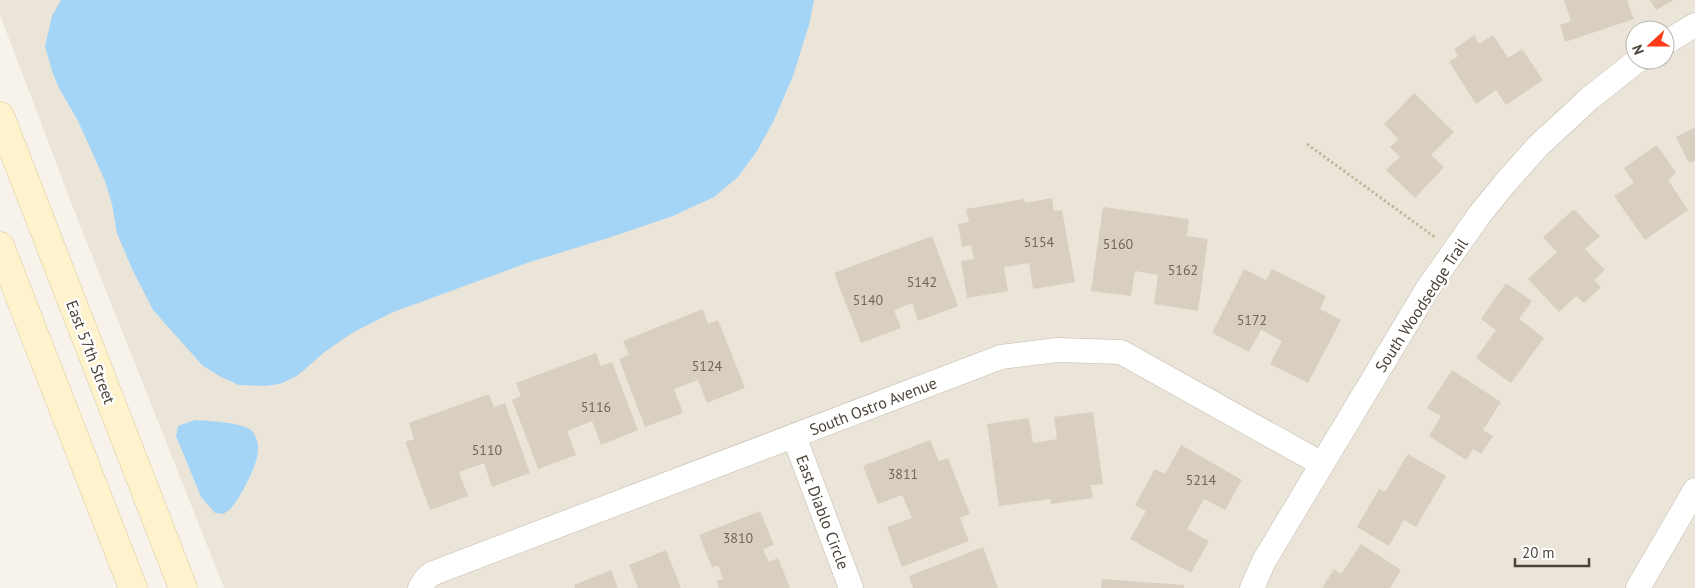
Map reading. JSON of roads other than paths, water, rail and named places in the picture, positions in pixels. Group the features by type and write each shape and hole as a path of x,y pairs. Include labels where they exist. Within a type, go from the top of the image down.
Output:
{"main road":[{"name":"East 57th Street","path":"0,116 183,588"},
{"path":"0,246 133,588"}],"street":[{"path":"1675,37 1695,25"},
{"name":"South Woodsedge Trail","path":"1252,588 1264,562 1428,288 1480,214 1538,146 1590,98 1625,70"},
{"name":"South Ostro Avenue","path":"421,587 431,574 1001,357 1057,350 1121,352 1322,464"},
{"name":"East Diablo Circle","path":"794,436 851,588"},
{"path":"1638,588 1695,490"}],"water":[{"path":"61,0 814,0 809,25 793,76 774,120 757,151 738,177 714,197 673,216 530,262 391,313 352,333 326,351 297,376 280,384 265,386 239,385 219,376 202,365 153,310 132,269 117,233 112,204 105,181 78,121 59,88 52,71 45,46 52,16"},
{"path":"195,420 240,425 251,430 257,440 257,458 248,481 236,502 223,514 215,513 201,497 176,436 178,426"}]}
